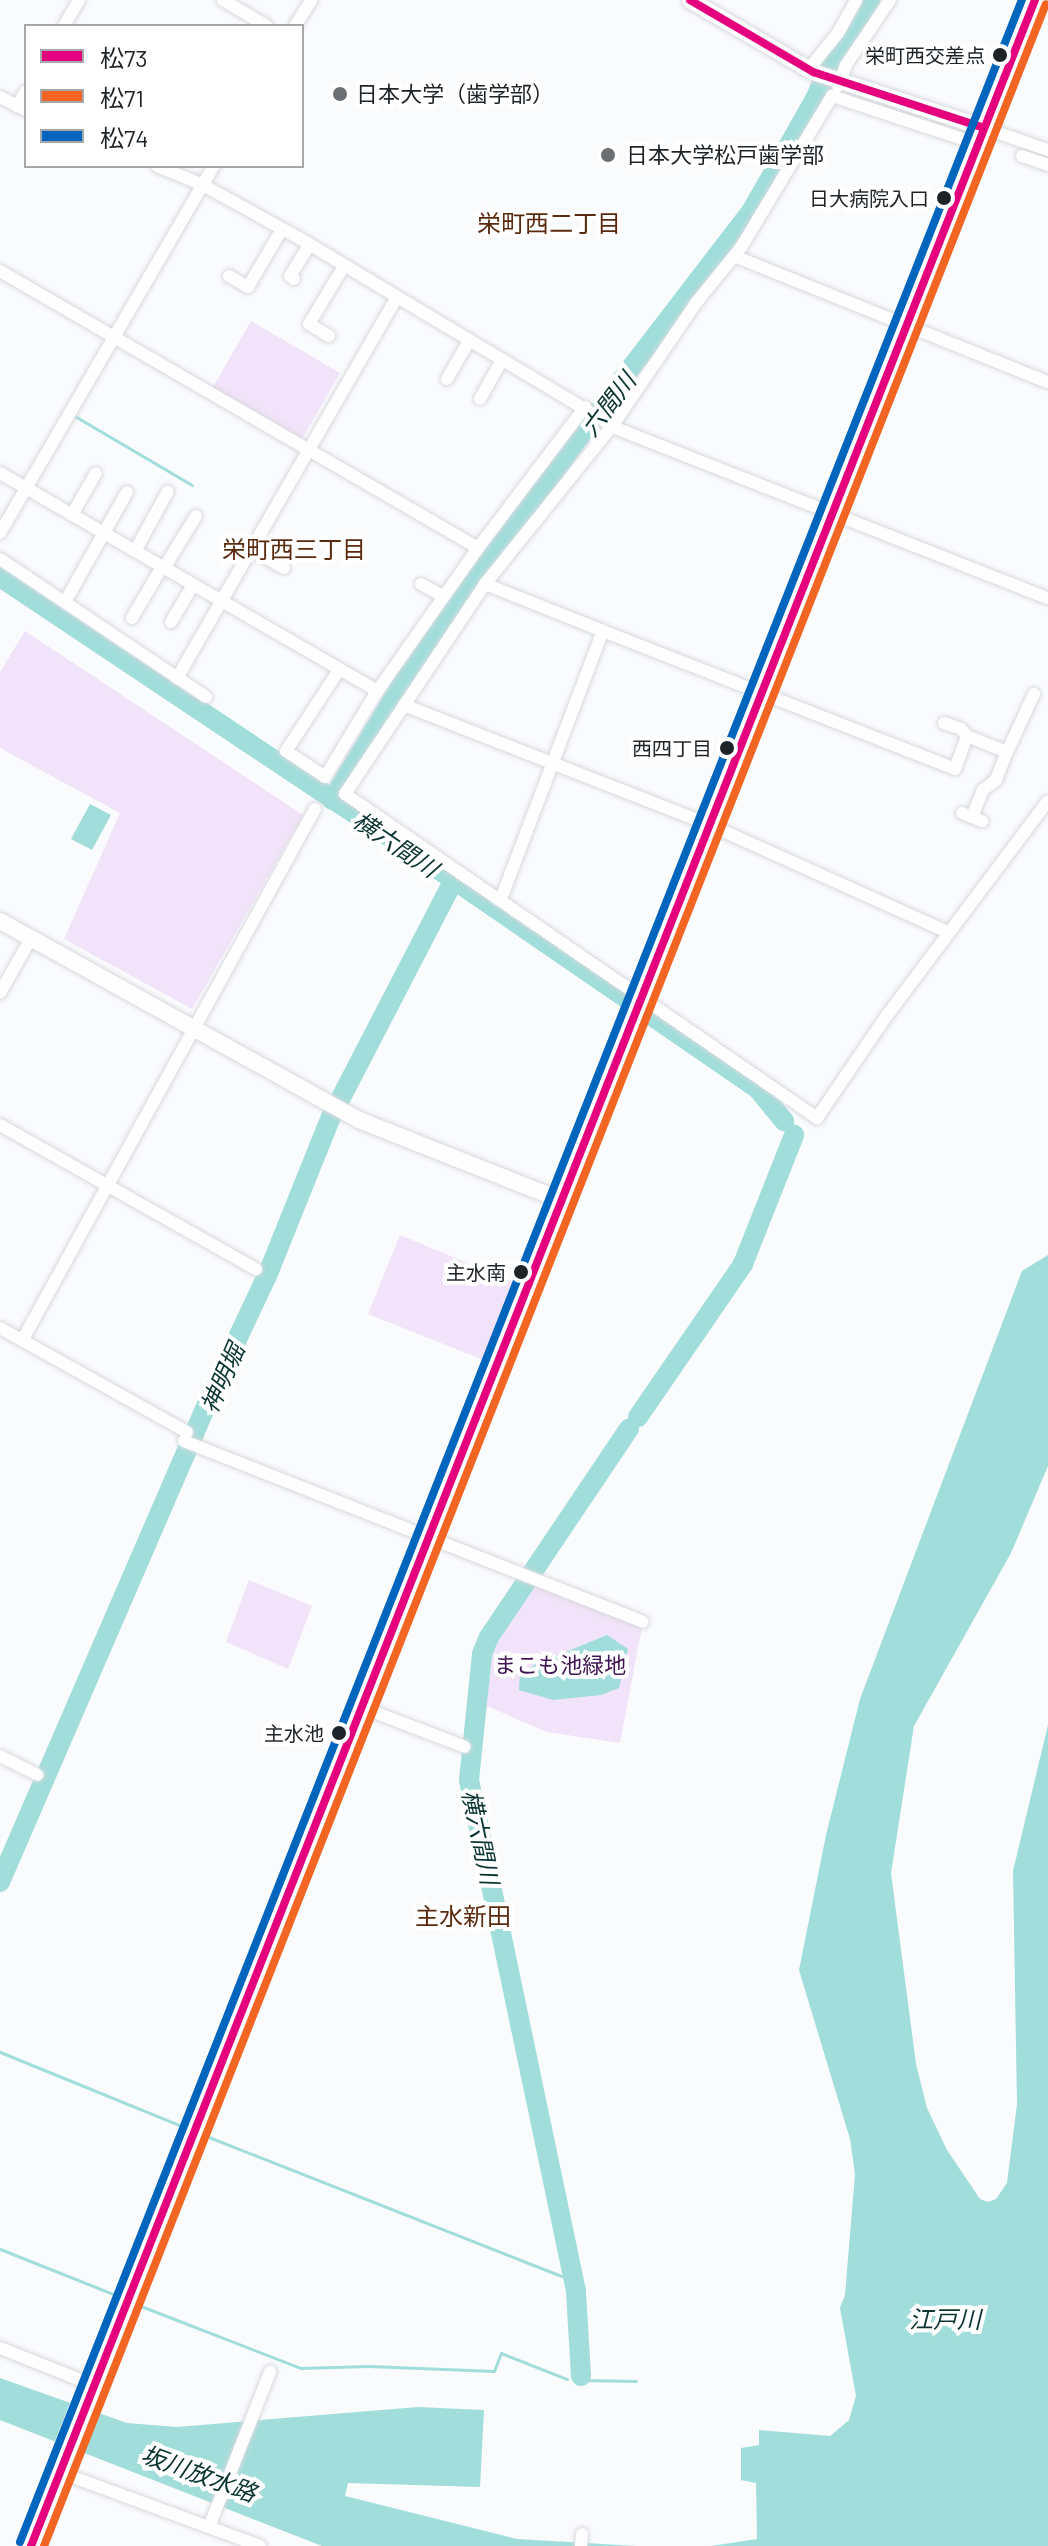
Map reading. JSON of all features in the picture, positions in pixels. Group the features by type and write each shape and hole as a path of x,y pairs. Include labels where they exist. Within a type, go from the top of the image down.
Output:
{"main road":[{"path":"31,2546 1035,0"}],"street":[{"path":"65,24 79,0"},
{"path":"224,0 264,24"},
{"path":"296,24 311,0"},
{"path":"690,0 836,87 981,136 1048,150"},
{"path":"810,71 838,33 856,0"},
{"path":"890,0 846,65 836,87 734,256 639,382 612,426 485,584 345,794 817,1118 948,932 1048,801"},
{"path":"0,97 22,108"},
{"path":"1022,156 1048,165"},
{"path":"162,168 203,185 282,229 396,299 585,407 612,426 1048,598"},
{"path":"0,533 213,168"},
{"path":"229,276 248,287 282,229"},
{"path":"294,279 290,276 309,245"},
{"path":"734,256 1048,382"},
{"path":"329,336 309,324 344,266"},
{"path":"0,271 478,548"},
{"path":"177,678 396,299"},
{"path":"447,379 469,341"},
{"path":"480,399 502,360"},
{"path":"339,670 286,751 325,777 378,691 478,548 585,407"},
{"path":"0,473 378,691"},
{"path":"72,515 96,473"},
{"path":"135,551 168,491"},
{"path":"65,602 127,492"},
{"path":"132,618 196,516"},
{"path":"251,549 284,568"},
{"path":"0,559 206,697"},
{"path":"421,584 444,597"},
{"path":"485,584 955,769 967,736"},
{"path":"171,622 193,585"},
{"path":"501,899 603,631"},
{"path":"972,817 983,790 996,780 1034,694"},
{"path":"404,705 710,826 948,932"},
{"path":"951,722 967,736 1007,752"},
{"path":"23,1339 315,809"},
{"path":"0,921 334,1108 561,1200"},
{"path":"0,993 31,938"},
{"path":"0,1125 256,1269"},
{"path":"2,1332 23,1339 198,1447 643,1622"},
{"path":"361,1707 465,1747"},
{"path":"0,1756 38,1775"},
{"path":"0,2348 91,2390"},
{"path":"209,2527 270,2372"},
{"path":"61,2467 260,2546"}],"green space":[{"path":"251,321 340,373 302,439 213,387"},
{"path":"25,631 303,815 192,1009 64,939 120,813 0,748 0,672"},
{"path":"400,1235 518,1284 486,1361 368,1314"},
{"path":"249,1580 312,1606 288,1669 226,1642"},
{"name":"まこも池緑地","path":"530,1583 642,1627 620,1743 547,1732 482,1704 483,1667 491,1640"}],"water":[{"path":"90,804 111,815 92,850 71,839"},
{"name":"江戸川","path":"1048,1255 1048,1466 1011,1553 914,1726 891,1873 916,2064 927,2108 947,2150 980,2199 988,2202 996,2199 1007,2183 1017,2104 1013,1871 1048,1725 1048,2546 711,2546 757,2539 756,2483 741,2480 741,2448 759,2445 759,2430 830,2436 849,2420 856,2396 840,2308 845,2295 855,2174 850,2139 799,1970 826,1835 860,1699 1022,1271"},
{"path":"607,1635 628,1649 619,1688 601,1695 553,1700 519,1690 520,1674 534,1665"},
{"name":"坂川放水路","path":"0,2378 127,2423 177,2427 418,2407 484,2410 480,2487 348,2483 345,2496 517,2539 636,2546 322,2546 0,2420"}],"pier":[{"path":"71,2400 99,2409 81,2457 53,2446"}],"waterway":[{"name":"六間川","path":"332,800 413,666 604,403 752,210 815,99 831,63 870,0"},
{"path":"73,415 192,485"},
{"name":"横六間川","path":"0,577 454,880 757,1088 784,1121"},
{"name":"神明堀","path":"0,1882 213,1390 267,1276 331,1117 454,880"},
{"name":"横六間川","path":"638,1417 743,1264 794,1135"},
{"name":"横六間川","path":"581,2376 576,2291 469,1780 482,1654 489,1637 629,1429"},
{"path":"0,2052 186,2128"},
{"path":"206,2136 561,2276"},
{"path":"0,2249 123,2298"},
{"path":"133,2303 301,2368 368,2366 494,2371 501,2353 567,2379"},
{"path":"579,2380 636,2381"}],"transit line":[{"name":"松73","path":"690,0 813,72 984,128"},
{"name":"松74","path":"20,2542 1022,0"},
{"name":"松73","path":"31,2546 1035,0"},
{"name":"松71","path":"44,2546 1046,4"}],"place":[{"name":"栄町西交差点","path":"1000,55"},
{"name":"日本大学（歯学部）","path":"340,94"},
{"name":"日本大学松戸歯学部","path":"608,155"},
{"name":"日大病院入口","path":"944,198"},
{"name":"西四丁目","path":"727,748"},
{"name":"主水南","path":"521,1272"},
{"name":"主水池","path":"339,1733"}],"district":[{"name":"栄町西二丁目","path":"549,223"},
{"name":"栄町西三丁目","path":"294,549"},
{"name":"主水新田","path":"463,1916"}]}
